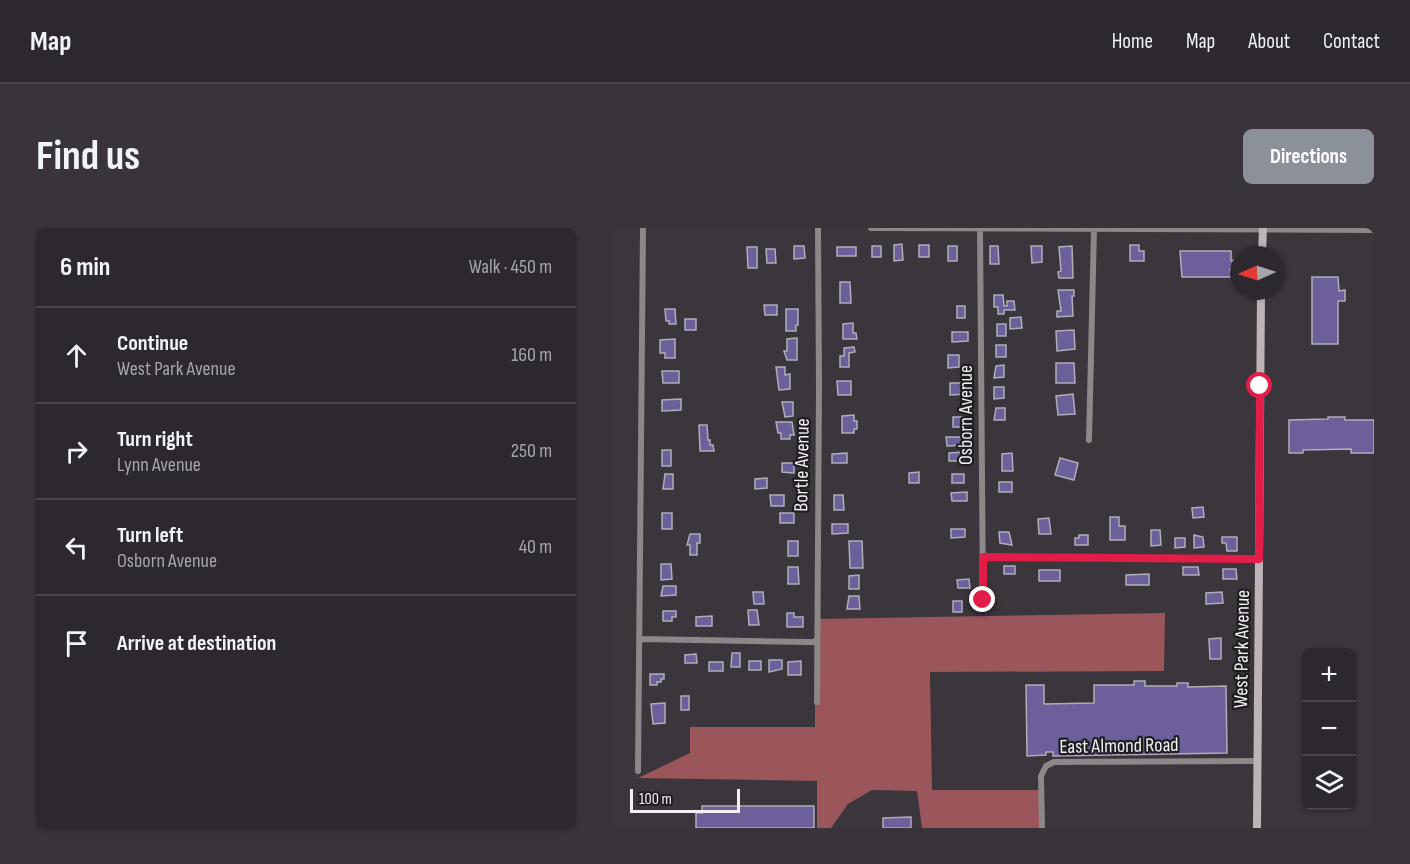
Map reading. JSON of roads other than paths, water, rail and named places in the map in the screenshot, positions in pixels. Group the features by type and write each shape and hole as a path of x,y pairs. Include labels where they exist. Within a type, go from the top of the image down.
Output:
{"main road":[{"path":"1262,246 1263,228"},
{"name":"West Park Avenue","path":"1257,828 1262,300"}],"street":[{"path":"638,771 643,228"},
{"name":"Bortle Avenue","path":"817,702 818,228"},
{"path":"871,228 1374,230"},
{"name":"Osborn Avenue","path":"980,229 983,600"},
{"path":"1089,440 1094,230"},
{"path":"983,557 1259,559"},
{"path":"640,639 808,642 817,639"},
{"name":"East Almond Road","path":"1042,828 1041,776 1046,766 1054,762 1257,761"}]}
